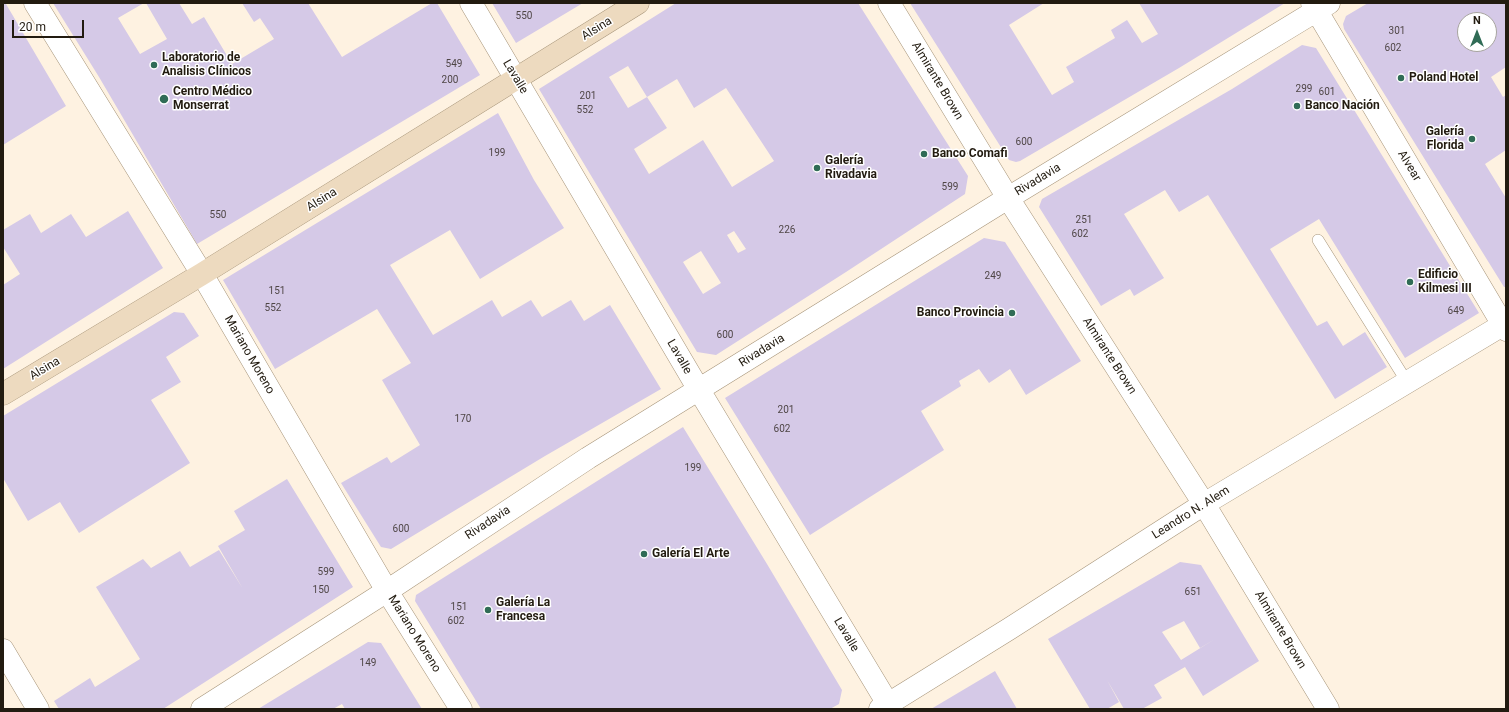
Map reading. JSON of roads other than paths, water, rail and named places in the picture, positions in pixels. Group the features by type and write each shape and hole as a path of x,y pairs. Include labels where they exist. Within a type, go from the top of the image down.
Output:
{"street":[{"name":"Mariano Moreno","path":"35,3 202,274 387,591 461,709"},
{"name":"Lavalle","path":"471,3 886,707"},
{"name":"Alsina","path":"3,394 202,274 638,3"},
{"name":"Almirante Brown","path":"889,3 1008,198 1204,504 1328,709"},
{"name":"Rivadavia","path":"202,709 387,591 588,458 1319,5"},
{"name":"Alvear","path":"1319,5 1505,326"},
{"name":"Leandro N. Alem","path":"886,707 1204,504 1407,382 1505,326"},
{"path":"3,650 38,709"}],"lane":[{"path":"1318,240 1407,382"}],"place":[{"name":"Laboratorio de Analisis Clínicos","path":"154,65"},
{"name":"Poland Hotel","path":"1401,78"},
{"name":"Centro Médico Monserrat","path":"164,99"},
{"name":"Banco Nación","path":"1297,106"},
{"name":"Galería Florida","path":"1472,139"},
{"name":"Banco Comafi","path":"924,154"},
{"name":"Galería Rivadavia","path":"817,168"},
{"name":"Edificio Kilmesi III","path":"1410,282"},
{"name":"Banco Provincia","path":"1012,313"},
{"name":"Galería El Arte","path":"644,554"},
{"name":"Galería La Francesa","path":"488,610"}]}
